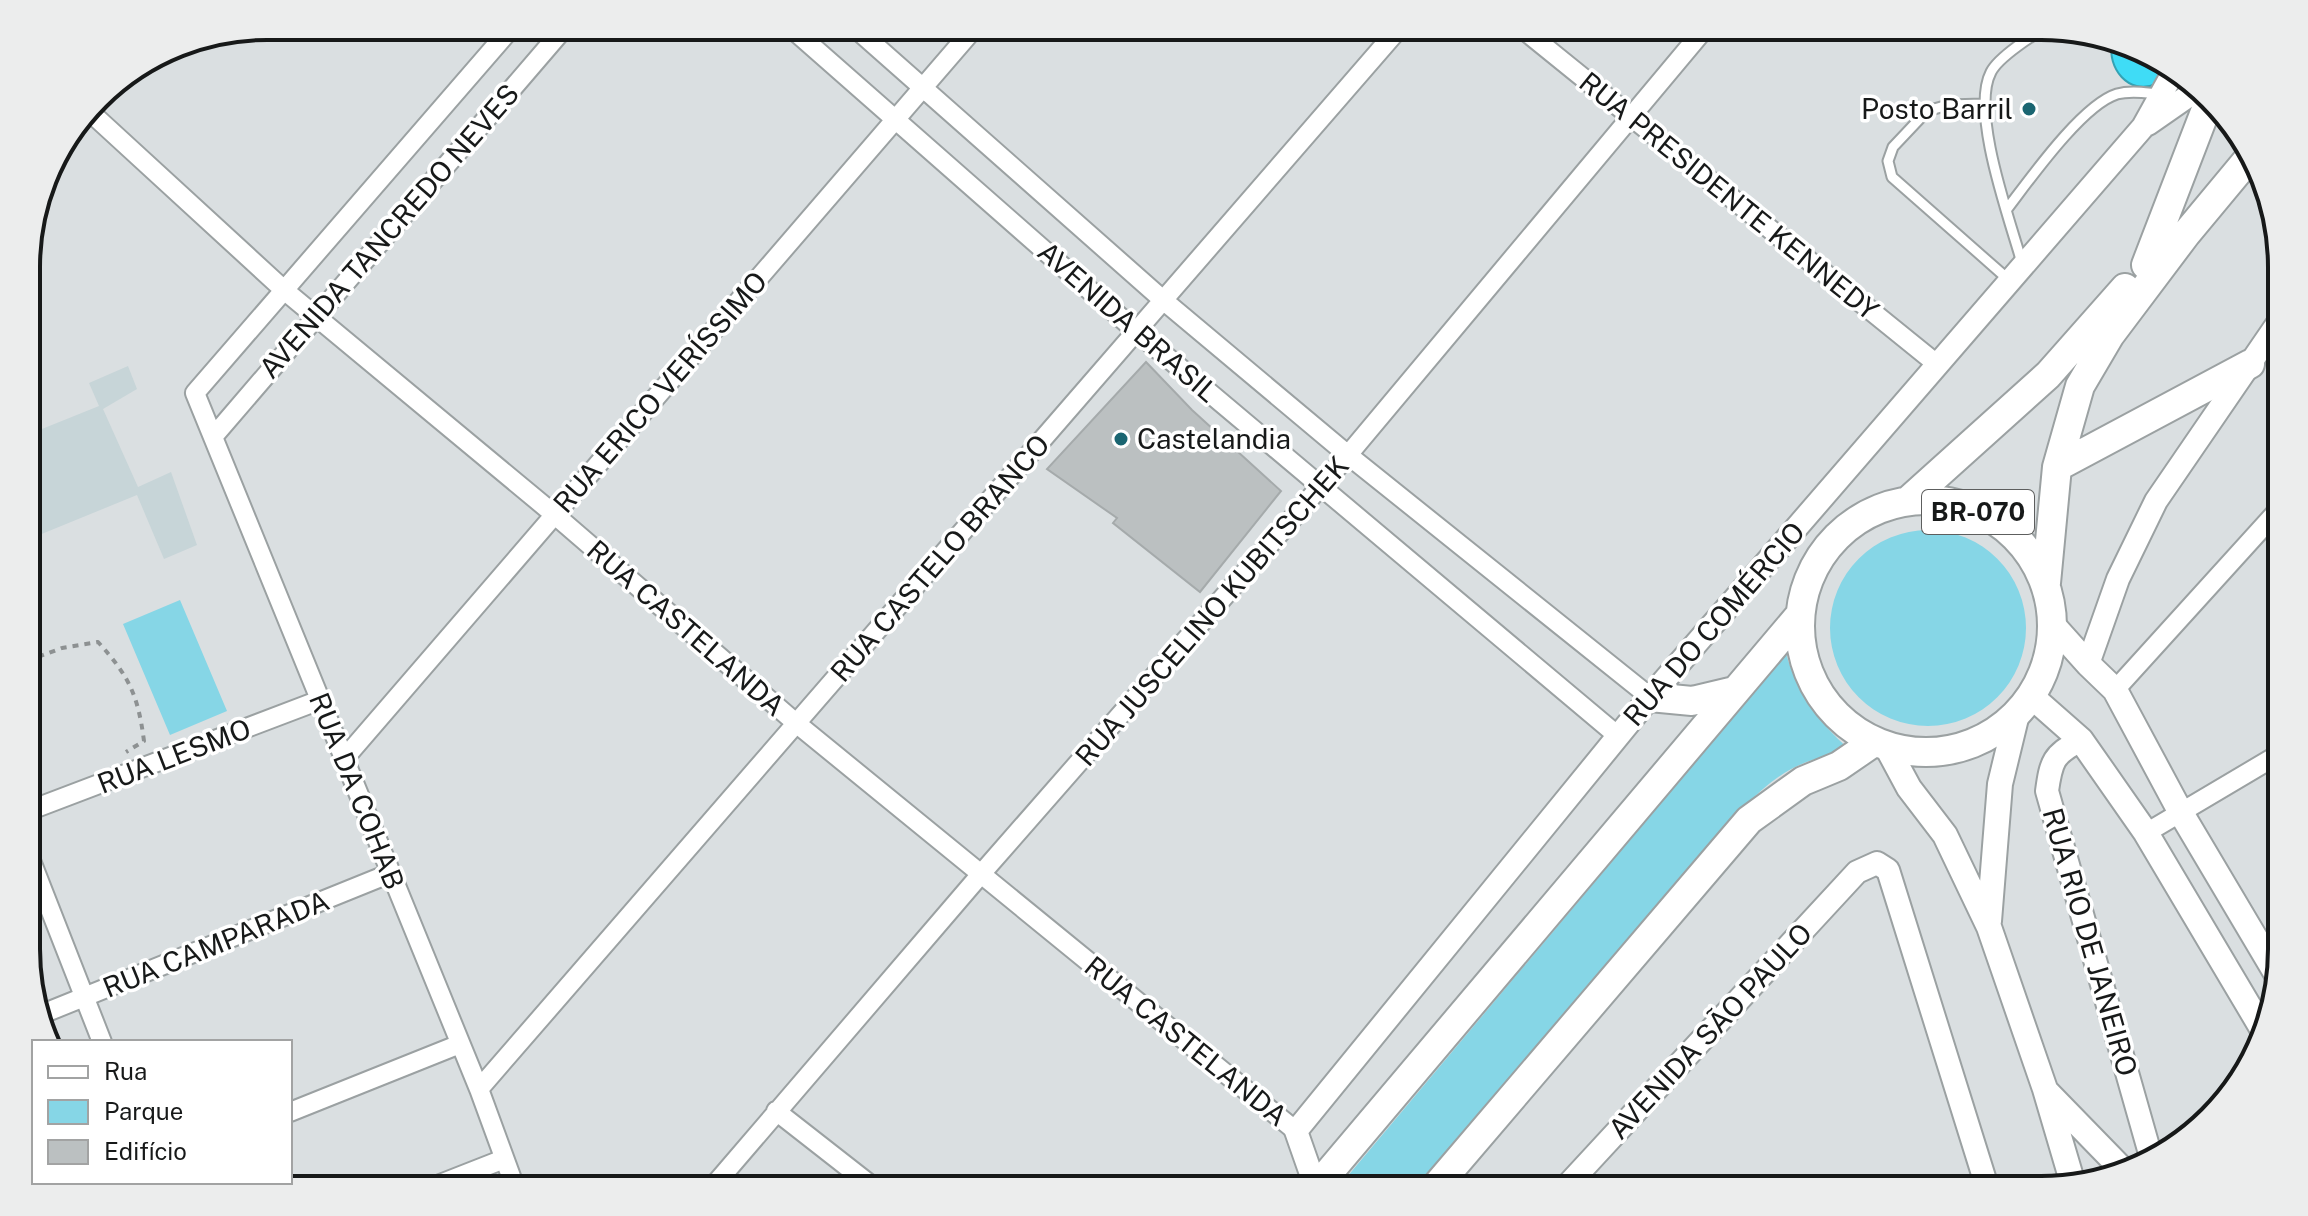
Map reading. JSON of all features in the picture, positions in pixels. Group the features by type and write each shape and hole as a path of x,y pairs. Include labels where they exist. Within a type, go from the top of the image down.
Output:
{"highway":[{"path":"2146,265 2205,110"},
{"name":"BR-070","path":"2046,583 2024,545 1991,517 1951,502 1908,501 1867,514 1833,540 1810,575 1799,616 1803,656 1818,693 1844,723 1881,746 1918,752 1954,749 1988,736 2024,705 2048,662 2053,625 2046,583 2057,467 2080,386 2110,335 2186,234 2243,165"},
{"name":"BR-070","path":"1908,501 2048,375 2146,265 2186,234"},
{"path":"2057,467 2250,364"},
{"name":"BR-070","path":"1326,1176 1799,616"},
{"path":"1650,697 1692,701 1734,691"},
{"path":"1445,1176 1749,820 1803,781 1881,746"}],"main road":[{"path":"2053,625 2115,690 2181,813 2267,958"},
{"path":"1989,927 2000,784 2024,705 2081,740 2146,833 2256,1019"},
{"path":"1881,746 1945,835 1989,927 2045,1089 2070,1174"},
{"path":"2045,1089 2116,1163"},
{"path":"2065,1175 2066,1160"}],"street":[{"name":"AVENIDA TANCREDO NEVES","path":"195,393 501,40"},
{"name":"AVENIDA TANCREDO NEVES","path":"213,437 554,40"},
{"name":"AVENIDA BRASIL","path":"805,40 1136,331 1618,736"},
{"name":"AVENIDA BRASIL","path":"869,40 1163,300 1348,455 1650,697"},
{"name":"RUA ERICO VERÍSSIMO","path":"344,759 964,40"},
{"name":"RUA CASTELO BRANCO","path":"479,1089 1389,40"},
{"name":"RUA PRESIDENTE KENNEDY","path":"1536,40 1938,365"},
{"name":"RUA JUSCELINO KUBITSCHEK","path":"722,1176 1348,455 1695,40"},
{"name":"RUA DO COMÉRCIO","path":"1296,1131 1650,697 2143,127 2169,79"},
{"name":"RUA DO COMÉRCIO","path":"2143,127 2190,95"},
{"name":"RUA CASTELANDA","path":"97,118 284,290 555,515 796,723 1296,1131"},
{"path":"2088,664 2118,579 2156,501 2268,338"},
{"name":"RUA DA COHAB","path":"195,393 479,1089 511,1176"},
{"path":"2115,690 2268,521"},
{"name":"RUA LESMO","path":"40,806 320,700"},
{"name":"RUA RIO DE JANEIRO","path":"2081,740 2065,748 2051,763 2047,791 2149,1149"},
{"path":"2146,833 2268,761"},
{"name":"AVENIDA SÃO PAULO","path":"1576,1176 1857,872 1877,863 1888,870 1984,1176"},
{"name":"RUA CAMPARADA","path":"49,1011 391,873"},
{"path":"40,884 101,1040"},
{"path":"292,1111 460,1044"},
{"path":"776,1111 859,1176"},
{"path":"1296,1131 1311,1176"},
{"path":"461,1176 504,1159"}],"lane":[{"path":"2016,273 2007,209 1996,175 1983,104 1991,71 2025,40"},
{"path":"2007,209 2051,152 2099,103 2132,92 2160,94"},
{"path":"1983,104 1948,105 1927,111 1893,147 1888,161 1892,177 2016,273"}],"path":[{"path":"40,656 62,648 98,642 123,669 140,708 144,741 116,756"}],"shaded area":[{"path":"2111,52 2141,63 2165,77 2146,87 2128,83 2116,70"},
{"path":"128,366 137,389 103,409 138,487 171,472 197,545 164,559 137,495 40,535 40,430 99,406 89,383"}],"green space":[{"path":"1928,530 1965,538 1997,559 2018,591 2026,628 2018,665 1997,697 1965,718 1928,726 1891,718 1859,697 1838,665 1830,628 1838,591 1859,559 1891,538"},
{"path":"180,600 227,711 170,735 123,624"},
{"path":"1784,646 1794,677 1808,703 1850,750 1815,759 1790,770 1741,810 1430,1176 1348,1176 1688,771"}],"building":[{"path":"1146,362 1192,410 1281,491 1200,592 1113,523 1117,518 1047,469"}],"place":[{"name":"Posto Barril","path":"2029,109"},
{"name":"Castelandia","path":"1121,439"}]}
